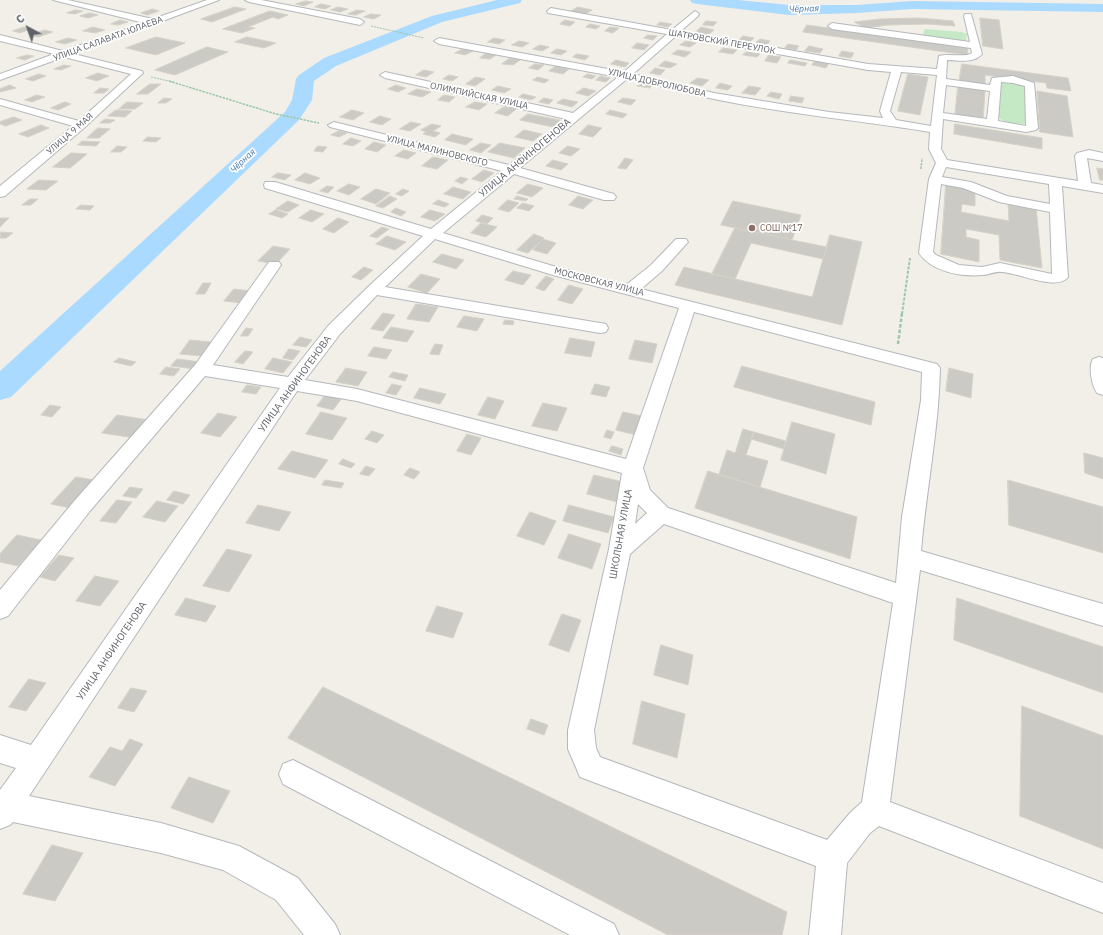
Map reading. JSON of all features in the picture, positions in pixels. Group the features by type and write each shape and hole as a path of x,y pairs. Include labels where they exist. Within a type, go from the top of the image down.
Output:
{"street":[{"path":"57,0 153,22"},
{"name":"УЛИЦА САЛАВАТА ЮЛАЕВА","path":"0,78 215,0"},
{"path":"249,0 360,22"},
{"name":"ШАТРОВСКИЙ ПЕРЕУЛОК","path":"551,11 673,34 868,67 941,77 995,89"},
{"name":"УЛИЦА АНФИНОГЕНОВА","path":"3,811 293,384 334,330 373,290 432,235 513,170 574,117 626,75 695,14"},
{"path":"968,16 968,31 976,46 978,54 974,57 942,58 936,130 936,149 942,163 935,180 926,253 932,260 943,265 982,271 1000,267 1055,279 1060,277 1055,181"},
{"path":"832,26 976,46"},
{"path":"876,32 905,27"},
{"path":"0,38 138,73"},
{"name":"УЛИЦА ДОБРОЛЮБОВА","path":"439,41 626,75 714,96 830,115 876,120 936,130"},
{"path":"892,123 885,111 895,70"},
{"name":"УЛИЦА 9 МАЯ","path":"0,193 81,125 138,73"},
{"name":"ОЛИМПИЙСКАЯ УЛИЦА","path":"385,75 574,117"},
{"path":"937,115 992,124 1026,129 1032,128 1030,86 1020,81 1002,79 995,81 992,124"},
{"path":"0,102 81,125"},
{"name":"УЛИЦА МАЛИНОВСКОГО","path":"334,125 513,170 609,197"},
{"path":"1084,186 1081,156 1089,154 1103,157"},
{"path":"942,163 1103,189"},
{"path":"935,180 966,184 1004,199 1056,209"},
{"name":"МОСКОВСКАЯ УЛИЦА","path":"270,185 558,272 931,368 930,400 909,557"},
{"path":"628,290 659,268 681,242"},
{"path":"0,608 83,504 200,369 274,265"},
{"path":"373,290 600,328"},
{"name":"ШКОЛЬНАЯ УЛИЦА","path":"688,306 633,468 620,549 581,730 582,749 590,767 832,857"},
{"path":"1103,364 1098,363 1103,389"},
{"path":"200,369 357,395 633,468 642,494 661,514 906,597"},
{"path":"620,549 661,514"},
{"path":"825,935 832,857 860,823 875,810 906,597 909,557 1103,615"},
{"path":"0,749 38,761"},
{"path":"293,774 603,935"},
{"path":"875,810 1103,898"},
{"path":"3,811 161,838 228,857 287,889 324,935"}],"path":[{"path":"360,22 391,32 421,38"},
{"path":"138,73 185,85 276,114 314,123"}],"green space":[{"path":"925,29 962,32 967,34 966,41 922,36"},
{"path":"1006,81 1026,86 1027,124 1007,123 999,118 1000,82"}],"building":[{"path":"306,1 313,2 304,6 296,4"},
{"path":"321,4 331,6 325,9 315,7"},
{"path":"235,7 246,9 212,22 201,19"},
{"path":"338,7 348,9 340,12 331,10"},
{"path":"578,7 592,10 582,16 568,13"},
{"path":"153,9 159,11 147,15 141,13"},
{"path":"75,10 83,11 75,14 67,13"},
{"path":"357,10 365,11 356,15 348,14"},
{"path":"270,11 288,15 278,19 273,17 248,27 255,28 242,33 223,29"},
{"path":"90,13 98,15 88,18 80,16"},
{"path":"371,14 381,15 374,19 364,17"},
{"path":"919,18 953,21 955,26 927,24 887,25 866,28 854,22 880,19"},
{"path":"980,18 999,20 1003,49 983,46"},
{"path":"120,20 128,22 118,25 111,24"},
{"path":"565,20 575,22 570,26 560,24"},
{"path":"706,21 717,22 713,26 703,25"},
{"path":"660,22 672,24 668,27 657,25"},
{"path":"590,24 600,26 596,29 586,27"},
{"path":"807,25 968,48 967,55 803,32"},
{"path":"24,27 31,29 20,33 13,31"},
{"path":"93,27 105,30 95,33 83,31"},
{"path":"610,27 619,28 613,33 605,31"},
{"path":"701,27 714,30 708,35 695,33"},
{"path":"45,30 53,32 38,37 30,35"},
{"path":"648,35 657,36 653,40 644,38"},
{"path":"743,36 754,38 750,42 739,40"},
{"path":"156,37 185,43 156,55 126,48"},
{"path":"247,37 276,43 264,48 235,42"},
{"path":"68,38 77,40 65,44 56,42"},
{"path":"494,38 505,40 499,44 488,42"},
{"path":"760,39 770,41 767,45 756,43"},
{"path":"519,41 529,43 522,47 512,45"},
{"path":"686,41 696,43 690,47 680,45"},
{"path":"637,43 649,45 644,50 632,48"},
{"path":"788,44 799,46 796,50 785,48"},
{"path":"540,45 549,47 542,51 533,49"},
{"path":"809,46 823,49 820,53 805,51"},
{"path":"207,47 228,52 175,75 155,70"},
{"path":"723,48 737,50 733,54 719,52"},
{"path":"463,49 473,51 465,55 455,53"},
{"path":"557,49 567,51 561,55 551,53"},
{"path":"678,50 691,52 685,57 672,54"},
{"path":"842,51 854,53 851,58 839,56"},
{"path":"746,52 760,54 757,57 743,55"},
{"path":"486,53 496,55 490,59 480,58"},
{"path":"577,54 589,56 585,60 573,57"},
{"path":"27,55 34,56 25,60 17,58"},
{"path":"769,55 781,57 777,63 765,61"},
{"path":"510,58 520,60 513,65 502,64"},
{"path":"616,60 629,63 625,67 611,64"},
{"path":"790,60 807,63 805,66 788,63"},
{"path":"665,61 677,64 670,68 659,66"},
{"path":"815,61 829,63 826,68 812,65"},
{"path":"535,64 544,65 538,70 529,68"},
{"path":"962,64 1068,78 1071,91 1047,88 1046,83 985,75 985,87 959,83"},
{"path":"64,65 71,66 61,70 54,69"},
{"path":"556,66 569,69 563,74 549,71"},
{"path":"655,68 665,70 660,75 650,73"},
{"path":"424,70 434,72 426,77 416,75"},
{"path":"98,73 109,76 97,81 86,78"},
{"path":"39,74 46,76 33,81 26,79"},
{"path":"588,74 596,76 592,79 583,77"},
{"path":"908,74 928,77 920,115 898,111"},
{"path":"449,75 458,77 452,81 443,79"},
{"path":"600,76 610,78 606,82 596,80"},
{"path":"476,77 485,79 475,86 466,84"},
{"path":"538,77 549,80 544,83 533,80"},
{"path":"698,78 709,80 702,86 690,83"},
{"path":"640,83 652,85 650,88 637,86"},
{"path":"720,83 732,86 728,90 716,88"},
{"path":"150,84 161,84 148,94 137,94"},
{"path":"10,85 16,88 0,92 0,89"},
{"path":"396,85 406,88 398,92 388,89"},
{"path":"498,86 511,89 504,93 492,90"},
{"path":"749,86 761,88 755,95 742,93"},
{"path":"958,87 985,91 983,121 955,116"},
{"path":"100,88 109,89 104,93 94,93"},
{"path":"584,88 596,91 588,96 576,93"},
{"path":"417,89 431,92 422,97 408,94"},
{"path":"1037,91 1067,96 1073,137 1040,132"},
{"path":"771,92 782,94 779,99 767,96"},
{"path":"523,94 536,97 531,100 519,97"},
{"path":"37,95 45,97 32,102 25,100"},
{"path":"444,95 455,97 449,102 438,100"},
{"path":"791,96 804,98 802,103 789,101"},
{"path":"164,98 172,99 166,103 158,103"},
{"path":"544,98 553,100 549,104 539,102"},
{"path":"623,98 636,100 631,105 618,102"},
{"path":"563,99 578,102 572,107 557,103"},
{"path":"65,102 71,104 58,110 51,108"},
{"path":"127,102 143,103 135,109 119,109"},
{"path":"475,102 487,104 479,110 466,107"},
{"path":"504,107 516,109 508,116 495,113"},
{"path":"116,110 132,111 125,117 108,116"},
{"path":"352,110 364,113 353,120 340,117"},
{"path":"610,110 627,114 623,118 606,114"},
{"path":"528,114 560,120 553,127 520,120"},
{"path":"380,116 391,119 382,125 370,122"},
{"path":"14,117 22,120 6,126 0,124 0,122"},
{"path":"105,119 115,120 110,123 100,123"},
{"path":"411,122 421,124 410,131 400,129"},
{"path":"432,124 441,126 433,131 440,133 435,137 423,134 426,132 421,130"},
{"path":"955,124 1042,138 1042,149 954,134"},
{"path":"41,125 49,128 28,137 19,134"},
{"path":"588,125 602,128 593,137 579,134"},
{"path":"98,128 110,129 99,138 87,138"},
{"path":"524,130 542,134 533,141 515,137"},
{"path":"339,131 347,133 339,137 331,135"},
{"path":"452,134 473,139 466,145 445,140"},
{"path":"148,137 161,138 156,142 143,141"},
{"path":"351,138 361,141 353,146 343,144"},
{"path":"82,141 100,142 96,146 78,145"},
{"path":"374,142 386,145 377,152 365,149"},
{"path":"481,143 491,145 481,153 470,150"},
{"path":"500,143 525,148 514,158 488,152"},
{"path":"117,146 127,147 121,152 111,152"},
{"path":"318,146 327,147 323,152 314,151"},
{"path":"568,146 580,149 571,156 559,153"},
{"path":"404,150 416,153 408,159 395,156"},
{"path":"71,153 87,154 70,168 53,167"},
{"path":"433,157 448,160 437,169 422,166"},
{"path":"625,158 633,160 626,169 618,168"},
{"path":"553,160 568,164 561,170 546,166"},
{"path":"1097,168 1103,169 1103,180 1100,180"},
{"path":"484,170 494,173 482,182 472,179"},
{"path":"278,173 291,175 285,180 272,177"},
{"path":"305,173 320,178 310,184 295,180"},
{"path":"461,177 468,179 462,184 455,181"},
{"path":"39,180 58,181 46,190 27,189"},
{"path":"349,184 360,187 349,195 337,191"},
{"path":"528,184 543,188 532,197 517,193"},
{"path":"946,185 975,190 975,206 962,204 961,212 1009,221 1008,202 1036,207 1042,268 1000,260 999,235 966,229 966,237 979,240 979,262 941,254"},
{"path":"327,186 334,187 328,193 320,191"},
{"path":"453,187 471,192 463,199 444,194"},
{"path":"376,189 390,193 376,204 361,199"},
{"path":"403,189 409,191 402,196 396,194"},
{"path":"390,196 397,199 383,208 376,206"},
{"path":"517,196 528,199 526,201 514,199"},
{"path":"578,196 593,200 583,209 569,205"},
{"path":"30,199 38,199 31,205 22,205"},
{"path":"438,200 449,204 445,207 433,204"},
{"path":"508,200 519,203 509,212 498,209"},
{"path":"288,201 299,205 288,212 276,209"},
{"path":"733,201 801,215 792,240 721,225"},
{"path":"523,203 534,206 529,211 517,208"},
{"path":"81,205 94,206 90,210 76,209"},
{"path":"396,208 406,212 401,216 391,212"},
{"path":"276,210 288,214 282,218 269,214"},
{"path":"311,210 324,214 312,222 299,218"},
{"path":"430,210 445,214 435,221 421,217"},
{"path":"482,215 493,218 487,224 476,221"},
{"path":"0,218 9,218 0,227"},
{"path":"338,218 349,222 334,233 323,229"},
{"path":"481,223 497,227 486,237 471,233"},
{"path":"382,227 389,229 377,238 370,236"},
{"path":"735,228 827,247 823,259 751,243 735,279 712,274"},
{"path":"1,232 13,233 6,238 0,238"},
{"path":"534,234 544,238 528,253 517,250"},
{"path":"830,235 862,242 842,325 675,285 684,267 812,297"},
{"path":"387,236 406,242 395,250 376,244"},
{"path":"543,239 556,243 547,254 533,250"},
{"path":"273,246 290,249 276,264 258,261"},
{"path":"442,254 464,260 456,269 433,262"},
{"path":"364,267 373,270 361,280 352,277"},
{"path":"513,271 531,275 523,285 505,280"},
{"path":"421,274 440,279 427,293 408,287"},
{"path":"546,276 554,279 544,291 536,288"},
{"path":"203,283 211,283 205,294 196,294"},
{"path":"569,285 583,289 572,304 558,300"},
{"path":"234,289 252,291 242,303 224,301"},
{"path":"416,304 438,307 429,322 407,319"},
{"path":"383,313 395,315 383,331 371,329"},
{"path":"464,316 484,319 477,331 457,327"},
{"path":"505,320 514,321 513,325 503,324"},
{"path":"391,327 414,331 407,342 383,338"},
{"path":"246,328 253,329 248,336 241,336"},
{"path":"300,337 312,340 306,347 293,345"},
{"path":"570,338 595,342 591,357 565,353"},
{"path":"190,340 211,342 201,356 180,354"},
{"path":"635,340 657,344 652,363 629,359"},
{"path":"435,344 443,345 439,355 430,354"},
{"path":"374,347 392,350 386,359 368,356"},
{"path":"289,349 300,351 293,360 283,358"},
{"path":"245,351 253,352 243,364 235,362"},
{"path":"119,358 136,362 131,366 114,362"},
{"path":"273,358 292,362 283,373 265,369"},
{"path":"177,359 201,362 195,369 171,366"},
{"path":"742,366 875,402 871,425 734,387"},
{"path":"166,367 180,369 174,376 160,374"},
{"path":"346,368 367,372 358,386 336,382"},
{"path":"949,368 973,374 971,398 946,391"},
{"path":"393,372 408,375 405,381 389,377"},
{"path":"392,384 402,386 396,395 386,393"},
{"path":"595,384 610,387 606,397 591,394"},
{"path":"247,385 261,387 256,394 242,392"},
{"path":"420,388 446,394 440,404 414,398"},
{"path":"326,394 342,398 333,410 317,406"},
{"path":"488,397 504,401 495,419 478,415"},
{"path":"543,403 567,408 557,431 532,426"},
{"path":"50,405 61,407 52,417 41,415"},
{"path":"321,412 347,418 332,440 306,434"},
{"path":"623,412 642,416 636,435 616,430"},
{"path":"218,413 237,417 220,437 201,433"},
{"path":"117,415 149,420 135,438 102,433"},
{"path":"792,422 835,434 826,474 781,460"},
{"path":"743,429 754,432 746,455 768,461 760,487 719,474 727,450 735,453"},
{"path":"607,430 614,432 611,439 604,437"},
{"path":"372,431 384,435 377,443 365,439"},
{"path":"754,432 786,441 784,449 751,439"},
{"path":"467,434 481,438 471,455 457,451"},
{"path":"612,446 623,449 621,455 609,451"},
{"path":"292,451 328,460 315,478 278,469"},
{"path":"1084,453 1103,458 1103,479 1085,473"},
{"path":"343,459 355,464 351,468 339,464"},
{"path":"366,466 375,469 369,476 360,474"},
{"path":"410,468 420,472 414,479 404,475"},
{"path":"708,471 857,517 850,559 695,508"},
{"path":"594,475 623,482 617,502 587,494"},
{"path":"76,477 95,480 70,508 51,504"},
{"path":"325,480 344,483 341,488 322,485"},
{"path":"1008,480 1103,507 1103,553 1009,525"},
{"path":"130,487 143,489 136,498 123,496"},
{"path":"174,491 190,495 183,504 167,500"},
{"path":"117,500 132,502 116,523 100,521"},
{"path":"157,501 178,506 165,522 143,517"},
{"path":"258,505 291,512 279,531 246,523"},
{"path":"569,505 614,517 608,533 563,521"},
{"path":"530,512 556,521 544,545 517,536"},
{"path":"569,534 601,544 592,569 558,558"},
{"path":"17,535 41,540 18,566 0,562 0,554"},
{"path":"227,549 252,555 229,592 203,586"},
{"path":"59,555 74,558 55,581 40,577"},
{"path":"95,576 119,581 100,606 76,601"},
{"path":"186,598 216,606 206,622 175,615"},
{"path":"957,598 1103,647 1103,693 954,640"},
{"path":"437,606 463,613 453,638 426,631"},
{"path":"562,614 581,620 569,652 549,645"},
{"path":"661,645 693,655 688,685 654,675"},
{"path":"29,679 46,683 26,711 9,707"},
{"path":"323,687 787,912 782,935 668,935 288,738"},
{"path":"131,688 147,691 134,712 118,708"},
{"path":"642,701 685,714 677,758 633,744"},
{"path":"1022,706 1103,736 1103,849 1020,816"},
{"path":"531,719 548,725 544,735 527,729"},
{"path":"130,739 143,744 115,786 89,777 110,747 122,751"},
{"path":"189,777 230,791 213,823 171,808"},
{"path":"52,845 83,853 55,901 23,894"}],"waterway":[{"name":"Чёрная","path":"0,389 292,116 302,100 305,79 330,62 437,19 515,0"},
{"name":"Чёрная","path":"697,0 789,10 857,9 912,5 1103,8"}],"place":[{"name":"СОШ №17","path":"752,228"}]}
